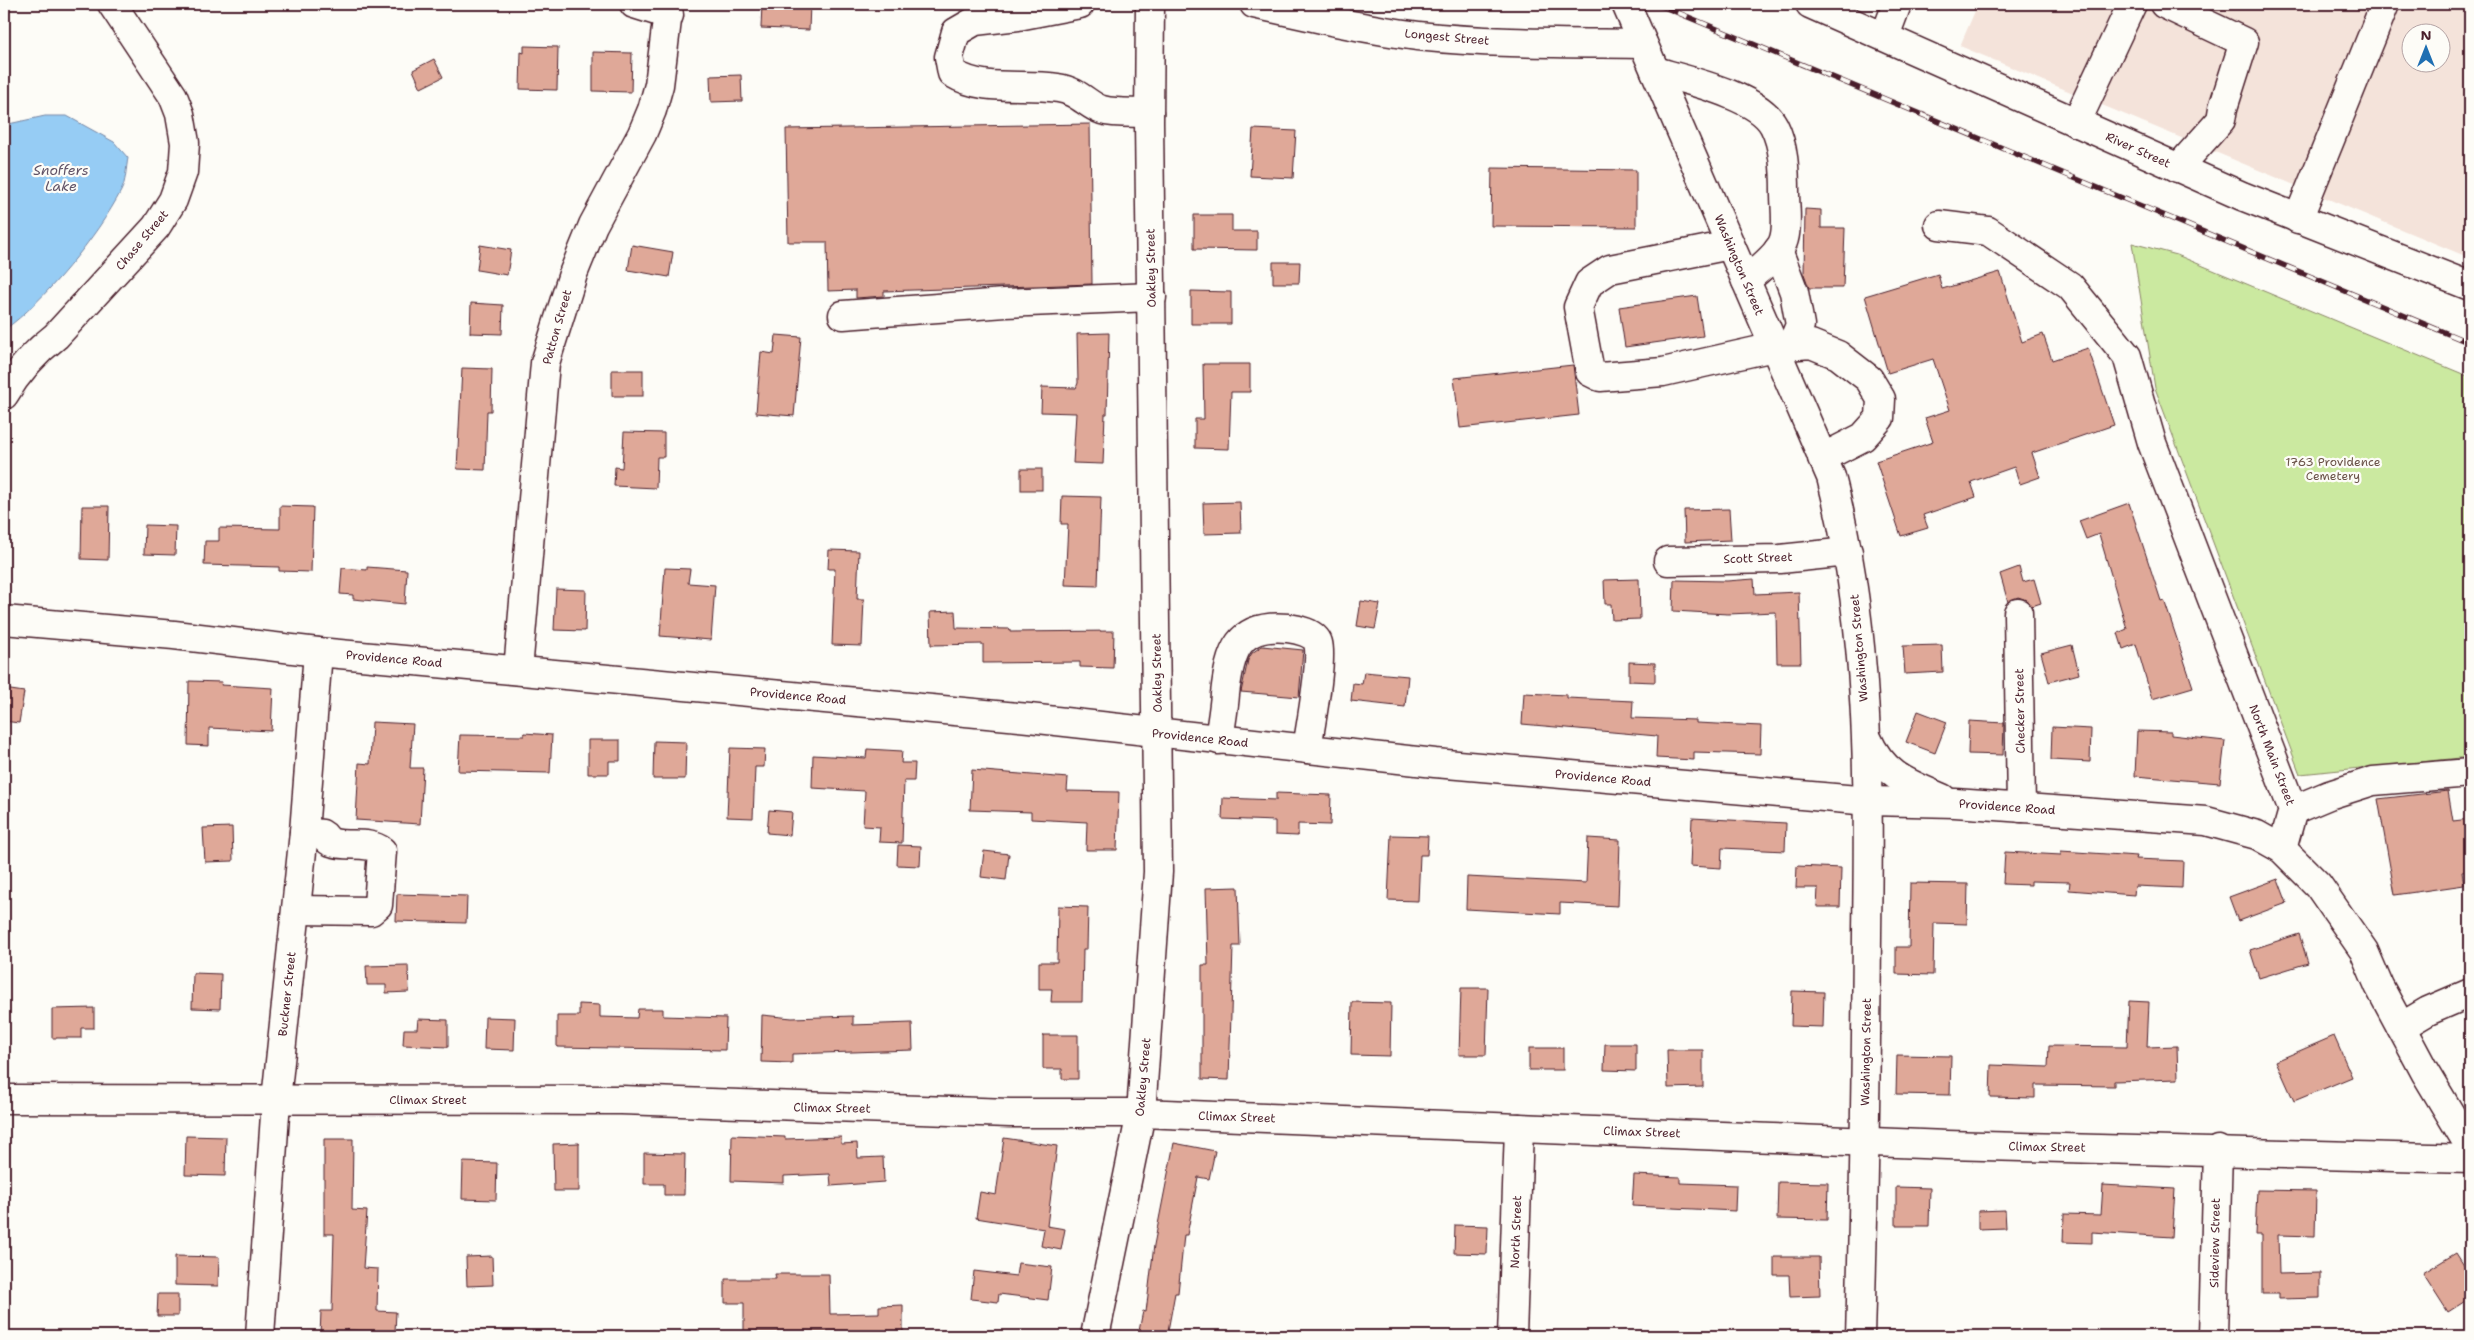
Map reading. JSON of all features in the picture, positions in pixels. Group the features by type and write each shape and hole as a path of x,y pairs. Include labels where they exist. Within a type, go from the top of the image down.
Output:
{"street":[{"name":"Chase Street","path":"4,395 17,373 39,349 56,336 156,227 173,200 183,172 185,143 180,114 173,96 112,4"},
{"path":"634,4 669,9"},
{"path":"1080,4 1018,16 975,21 956,32 949,56 952,74 966,82 1002,86 1062,88 1083,97 1103,111 1149,113"},
{"name":"Oakley Street","path":"1095,1336 1141,1113 1158,872 1158,733 1149,113 1150,4"},
{"name":"Longest Street","path":"1254,4 1360,27 1417,36 1473,41 1643,44"},
{"name":"Washington Street","path":"1626,4 1746,281 1783,345 1822,458 1831,478 1848,552 1867,738 1868,801 1865,1141 1860,1336"},
{"name":"River Street","path":"1810,4 2178,168 2298,219 2468,276"},
{"path":"1885,36 1897,4"},
{"path":"2076,123 2132,4"},
{"path":"2164,4 2244,42 2221,120 2178,168"},
{"path":"2298,219 2386,4"},
{"name":"Patton Street","path":"518,670 545,363 573,274 593,225 642,134 652,110 658,85 669,9"},
{"path":"1655,71 1713,87 1752,105 1773,124 1780,140 1785,171 1784,239 1778,250 1746,281"},
{"name":"North Main Street","path":"1939,225 1988,231 2070,286 2127,356 2152,443 2294,810 2282,849"},
{"path":"1730,245 1610,269 1589,283 1578,307 1590,372 1600,377 1663,372 1783,345 1810,344 1838,355 1869,379 1880,399 1880,418 1863,437 1822,458"},
{"path":"1778,250 1794,292 1800,326 1783,345"},
{"path":"843,315 1005,303 1152,297"},
{"name":"Scott Street","path":"1668,561 1780,559 1848,552"},
{"name":"Checker Street","path":"2018,613 2021,808"},
{"name":"Providence Road","path":"4,620 318,652 1029,718 1434,763 1868,801 1955,803 2206,821 2257,835 2282,849"},
{"path":"1219,740 1228,670 1234,649 1248,635 1260,630 1289,628 1309,634 1315,638 1318,644 1318,669 1307,749"},
{"name":"Buckner Street","path":"260,1336 276,1100 297,910 318,652"},
{"path":"1867,738 1882,765 1896,776 1955,803"},
{"path":"2294,810 2329,795 2374,782 2470,774"},
{"path":"297,910 371,911 378,905 382,852 376,846 335,843 326,839 322,834 304,832"},
{"path":"2282,849 2318,885 2364,952 2401,1027 2470,1147"},
{"path":"2401,1027 2428,1011 2470,993"},
{"name":"Climax Street","path":"4,1099 621,1100 1010,1113 1141,1113 1865,1141 2218,1150 2470,1159"},
{"name":"North Street","path":"1512,1336 1519,1128"},
{"name":"Sideview Street","path":"2213,1336 2218,1150"}],"shaded area":[{"path":"1978,4 2470,4 2470,258 1960,46"}],"green space":[{"name":"1763 Providence Cemetery","path":"2132,243 2177,255 2470,377 2470,757 2300,774 2155,388"}],"water":[{"name":"Snoffers Lake","path":"45,116 67,116 114,142 128,158 125,179 123,187 111,208 85,247 36,303 4,330 4,125"}],"building":[{"path":"762,4 810,4 809,30 761,28"},
{"path":"524,46 558,47 557,90 520,89 521,52 524,53"},
{"path":"593,52 632,53 631,92 593,91"},
{"path":"434,59 443,77 421,88 413,70"},
{"path":"741,75 742,101 711,102 710,76"},
{"path":"1090,124 1092,284 884,291 884,296 856,298 856,290 828,291 827,242 788,242 786,129"},
{"path":"1253,129 1296,131 1293,178 1250,176"},
{"path":"1492,168 1636,170 1636,227 1491,226"},
{"path":"1805,209 1821,210 1821,228 1845,228 1843,288 1809,288 1804,274"},
{"path":"1194,215 1232,215 1232,231 1257,231 1257,250 1194,249"},
{"path":"480,245 511,250 507,275 477,270"},
{"path":"632,245 673,252 669,277 628,270"},
{"path":"1273,262 1300,262 1299,283 1273,283"},
{"path":"2000,272 2022,342 2043,334 2052,360 2088,348 2114,425 2032,453 2040,477 2020,484 2014,467 1971,482 1976,497 1923,515 1928,528 1901,536 1876,461 1933,442 1925,418 1950,410 1933,359 1888,373 1865,296 1938,274 1942,289"},
{"path":"1191,291 1231,292 1231,324 1191,324"},
{"path":"1697,296 1703,336 1625,347 1619,307"},
{"path":"471,303 503,305 502,334 470,333"},
{"path":"1109,333 1107,414 1105,414 1103,464 1073,463 1076,413 1041,412 1042,387 1076,388 1078,383 1077,334"},
{"path":"776,335 801,337 794,416 756,413 761,352 774,354"},
{"path":"1203,364 1250,364 1250,392 1231,392 1229,449 1195,448 1195,419 1204,419"},
{"path":"1573,365 1579,415 1460,428 1454,378"},
{"path":"462,368 492,369 491,411 487,411 485,470 457,469"},
{"path":"612,370 643,370 643,396 612,396"},
{"path":"624,432 664,433 664,457 657,457 656,488 614,486 615,467 622,468"},
{"path":"1021,469 1042,469 1042,490 1021,490"},
{"path":"1062,496 1101,497 1098,586 1065,585 1068,524 1061,524"},
{"path":"1240,502 1241,533 1204,534 1203,503"},
{"path":"2129,503 2161,601 2164,600 2193,687 2152,699 2136,644 2123,649 2118,633 2127,629 2099,534 2086,539 2079,521"},
{"path":"82,506 109,506 108,560 81,559"},
{"path":"280,506 313,507 311,572 279,571 279,567 204,565 205,541 219,541 219,528 280,529"},
{"path":"1729,509 1731,540 1685,542 1684,510"},
{"path":"145,525 176,526 175,555 144,554"},
{"path":"829,550 859,551 857,599 864,599 862,646 832,645 835,569 828,569"},
{"path":"367,567 407,570 405,604 353,599 353,595 340,594 342,568 367,570"},
{"path":"2019,567 2023,582 2034,579 2041,603 2032,606 2026,600 2018,597 2008,602 2000,574"},
{"path":"665,568 690,569 688,583 715,585 711,640 660,636"},
{"path":"1639,579 1640,619 1612,620 1611,604 1605,604 1604,580"},
{"path":"1754,579 1755,594 1799,592 1801,663 1777,663 1776,612 1728,614 1673,611 1674,580 1727,581"},
{"path":"556,589 586,590 585,631 554,630"},
{"path":"1361,601 1380,604 1375,629 1357,626"},
{"path":"955,611 956,628 1010,629 1010,632 1114,631 1113,668 1080,667 1080,662 983,663 983,644 931,645 930,612"},
{"path":"1942,645 1943,672 1905,674 1903,646"},
{"path":"2072,645 2079,674 2049,682 2041,653"},
{"path":"1262,646 1303,650 1299,697 1241,692 1248,660 1252,653"},
{"path":"1629,662 1655,663 1655,682 1629,681"},
{"path":"1364,672 1408,676 1405,707 1351,701 1353,683 1362,684"},
{"path":"189,681 222,682 221,685 273,688 271,731 209,728 209,746 188,745"},
{"path":"4,689 24,692 19,723 4,721"},
{"path":"1524,693 1567,695 1567,698 1633,701 1632,718 1696,720 1696,723 1761,726 1760,754 1694,752 1694,760 1656,758 1657,736 1522,724"},
{"path":"1918,711 1947,722 1935,753 1906,742"},
{"path":"1969,721 2004,723 2003,755 1968,754"},
{"path":"372,722 413,724 410,768 423,768 420,824 356,820 359,763 370,764"},
{"path":"2052,727 2091,729 2090,762 2051,760"},
{"path":"2137,731 2171,732 2171,735 2225,741 2220,783 2135,776"},
{"path":"524,733 552,735 550,773 458,771 460,735 524,736"},
{"path":"588,740 620,740 620,761 609,761 609,774 588,774"},
{"path":"654,741 686,742 685,779 653,779"},
{"path":"730,748 765,749 764,767 755,767 753,818 727,817"},
{"path":"867,749 902,751 901,763 915,763 914,781 904,781 902,843 879,842 880,827 863,826 865,791 812,788 813,755 866,758"},
{"path":"972,770 1068,778 1067,791 1119,792 1117,850 1086,850 1087,822 1031,819 1031,812 970,810"},
{"path":"2448,791 2453,821 2470,819 2470,871 2462,872 2464,885 2395,895 2378,799"},
{"path":"1276,793 1331,795 1330,825 1298,824 1298,836 1275,835 1275,821 1222,819 1223,798 1276,800"},
{"path":"769,810 792,812 790,835 767,833"},
{"path":"1692,818 1786,823 1785,851 1722,848 1721,868 1690,866"},
{"path":"232,827 233,861 205,862 203,828"},
{"path":"1391,835 1428,836 1427,855 1420,855 1418,901 1388,900"},
{"path":"1588,838 1620,840 1618,906 1560,903 1560,914 1466,909 1467,877 1586,883"},
{"path":"898,845 921,846 920,866 897,865"},
{"path":"984,851 1009,854 1006,880 981,877"},
{"path":"2061,851 2137,856 2136,859 2183,861 2182,888 2135,886 2134,895 2069,890 2070,882 2031,881 2031,885 2003,884 2005,852 2061,855"},
{"path":"1797,866 1841,868 1840,907 1817,907 1818,888 1796,888"},
{"path":"2278,879 2287,903 2238,921 2229,897"},
{"path":"1910,883 1968,884 1967,924 1934,923 1933,975 1896,974 1896,947 1909,947"},
{"path":"1238,887 1240,946 1233,946 1229,1080 1202,1079 1202,965 1208,965 1206,888"},
{"path":"397,894 467,896 466,923 396,921"},
{"path":"1058,906 1088,907 1087,949 1083,949 1082,1002 1051,1002 1052,989 1039,989 1039,962 1057,962"},
{"path":"2299,934 2308,963 2259,978 2250,950"},
{"path":"408,965 409,992 386,993 386,985 367,985 366,966"},
{"path":"193,973 221,974 220,1009 192,1008"},
{"path":"1461,988 1488,988 1486,1055 1459,1055"},
{"path":"1792,991 1824,992 1823,1027 1791,1026"},
{"path":"2129,1001 2149,1002 2147,1047 2177,1046 2178,1079 2114,1081 2114,1086 2035,1085 2035,1098 1990,1097 1991,1065 2048,1067 2049,1046 2127,1047"},
{"path":"1352,1002 1391,1003 1390,1056 1351,1055"},
{"path":"579,1004 600,1005 600,1017 637,1018 638,1009 663,1009 663,1016 726,1018 725,1050 557,1047 557,1016 579,1016"},
{"path":"94,1008 94,1028 81,1028 81,1038 52,1038 52,1009"},
{"path":"762,1015 792,1018 853,1016 853,1025 912,1023 913,1050 792,1054 792,1063 761,1062"},
{"path":"485,1017 515,1018 514,1050 484,1049"},
{"path":"418,1019 448,1020 448,1047 403,1045 404,1029 417,1029"},
{"path":"1043,1035 1078,1035 1078,1079 1062,1079 1062,1069 1043,1069"},
{"path":"2334,1036 2352,1077 2294,1101 2276,1061"},
{"path":"1605,1044 1636,1044 1636,1071 1604,1070"},
{"path":"1529,1048 1563,1048 1563,1070 1529,1070"},
{"path":"1667,1050 1703,1050 1703,1087 1668,1088"},
{"path":"1897,1055 1951,1056 1950,1095 1896,1094"},
{"path":"732,1135 785,1137 785,1139 841,1137 841,1144 857,1143 858,1158 883,1157 884,1182 831,1186 830,1174 784,1176 784,1183 731,1181"},
{"path":"186,1136 226,1137 225,1176 185,1175"},
{"path":"1004,1138 1057,1146 1047,1226 1065,1229 1061,1250 1041,1246 1044,1229 976,1218 980,1192 996,1195"},
{"path":"324,1139 353,1139 352,1210 367,1211 363,1268 378,1269 377,1311 396,1312 395,1332 347,1330 347,1336 320,1336 321,1311 332,1311 334,1234 324,1234"},
{"path":"579,1143 579,1191 554,1191 553,1144"},
{"path":"1174,1143 1215,1151 1209,1179 1198,1177 1187,1235 1184,1235 1178,1293 1175,1293 1167,1336 1138,1336 1143,1311 1146,1312 1154,1245"},
{"path":"644,1153 685,1154 684,1195 664,1195 664,1184 644,1184"},
{"path":"463,1162 497,1163 496,1200 462,1199"},
{"path":"1634,1175 1680,1177 1680,1183 1736,1185 1735,1211 1632,1206"},
{"path":"1778,1182 1828,1183 1827,1220 1777,1219"},
{"path":"2103,1185 2175,1189 2172,1237 2092,1232 2092,1243 2063,1242 2064,1214 2101,1215"},
{"path":"1896,1187 1930,1188 1929,1226 1896,1226"},
{"path":"2257,1190 2316,1191 2315,1236 2278,1235 2279,1274 2320,1273 2320,1298 2279,1299 2279,1294 2262,1294 2262,1235 2255,1235"},
{"path":"2005,1210 2006,1228 1978,1229 1978,1211"},
{"path":"1455,1225 1488,1226 1487,1254 1454,1253"},
{"path":"2456,1253 2470,1275 2470,1298 2448,1312 2423,1273"},
{"path":"175,1256 219,1257 218,1286 175,1285"},
{"path":"492,1256 493,1285 467,1286 466,1257"},
{"path":"1774,1257 1819,1257 1820,1296 1790,1297 1789,1275 1774,1275"},
{"path":"1018,1263 1052,1267 1048,1300 999,1294 998,1302 971,1299 974,1271 1016,1276"},
{"path":"775,1274 829,1274 830,1314 879,1313 879,1306 903,1305 903,1336 851,1336 851,1332 744,1332 744,1303 725,1303 725,1279 776,1279"},
{"path":"158,1294 178,1294 178,1316 157,1316"}],"railway":[{"path":"1657,4 2470,343"}]}
